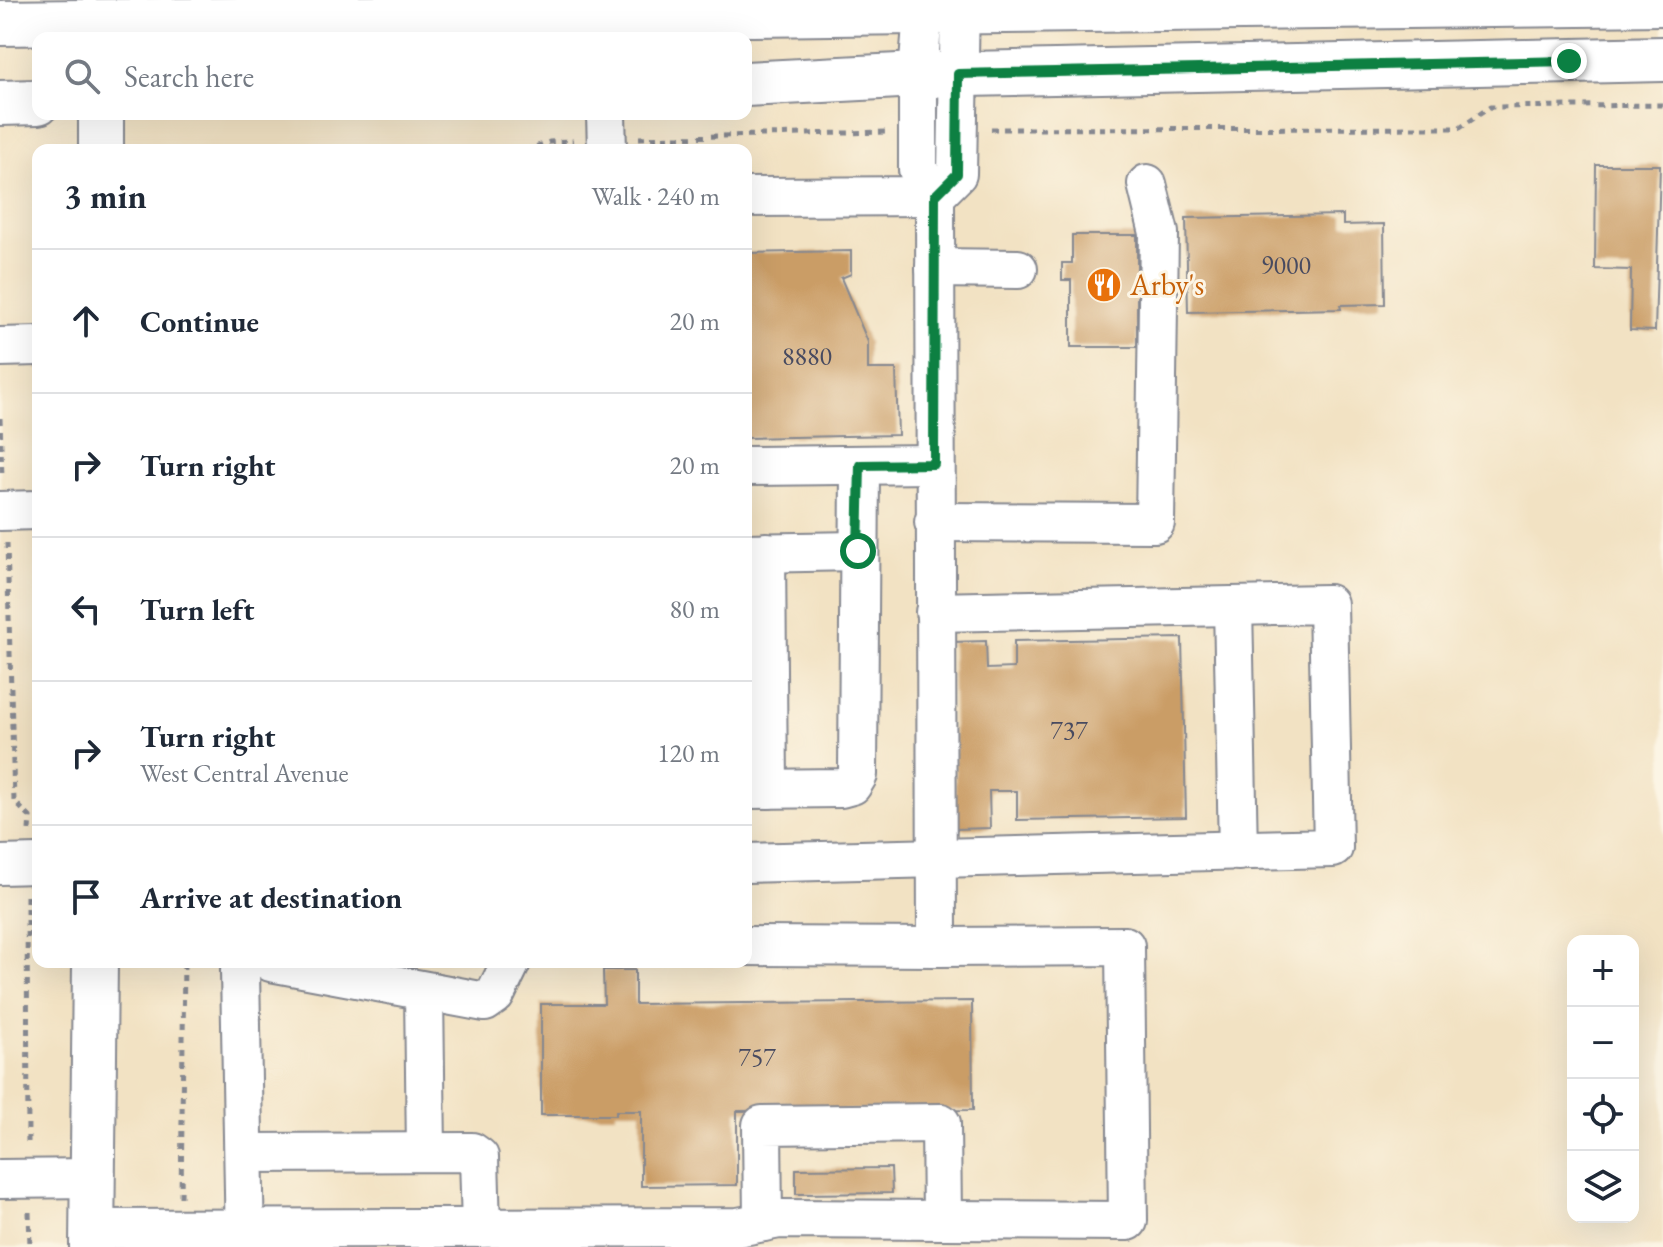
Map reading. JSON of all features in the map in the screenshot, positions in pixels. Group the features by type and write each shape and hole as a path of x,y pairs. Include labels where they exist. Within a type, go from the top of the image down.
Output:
{"main road":[{"path":"0,23 609,7 1640,2"},
{"path":"1437,65 1443,35 1609,29 1640,2"},
{"path":"752,84 938,74 1663,59"},
{"path":"0,103 32,102"},
{"path":"101,120 101,144"},
{"path":"92,1238 95,968"}],"lane":[{"path":"937,947 935,196 918,170 918,131 938,74 942,7"},
{"path":"752,197 935,196 957,174 957,130 938,74"},
{"path":"934,522 1155,523 1159,233 1147,184"},
{"path":"935,268 1018,269"},
{"path":"0,347 32,346"},
{"path":"752,466 934,464"},
{"path":"858,551 756,553 757,789 841,788 852,785 858,775 860,465"},
{"path":"0,511 32,510"},
{"path":"752,863 1333,848 1328,604 935,612"},
{"path":"1233,606 1238,851"},
{"path":"0,865 32,864"},
{"path":"92,1238 181,1228 245,1238 429,1238 481,1228 738,1227 779,1219 1128,1221 1125,946 752,946"},
{"path":"241,968 245,1238"},
{"path":"302,968 485,1002 495,995 508,968"},
{"path":"424,992 426,1152"},
{"path":"763,1222 762,1125 941,1123 942,1220"},
{"path":"244,1153 472,1152 479,1157 481,1228"},
{"path":"0,1179 94,1178"}],"path":[{"path":"957,130 1460,128 1490,107 1663,105"},
{"path":"544,144 606,134 918,131"},
{"path":"181,1228 184,968"}],"building":[{"path":"1596,165 1660,165 1655,331 1630,330 1631,270 1595,269"},
{"path":"1343,215 1343,225 1384,224 1385,304 1340,305 1341,309 1188,312 1186,218"},
{"path":"1072,235 1137,235 1137,281 1146,281 1146,297 1137,297 1137,347 1071,347 1071,280 1062,280 1062,263 1072,263"},
{"path":"851,251 851,274 841,278 868,342 868,369 896,369 898,435 752,438 752,253"},
{"path":"1182,638 1186,817 1017,820 1017,791 989,791 990,828 956,829 952,642 986,641 987,669 1014,668 1014,641"},
{"path":"603,970 635,970 635,1004 972,1001 973,1110 737,1111 737,1185 641,1186 641,1111 616,1111 616,1115 541,1115 541,1004 604,1004"},
{"path":"891,1168 892,1193 796,1194 796,1169"}],"place":[{"name":"Arby's","path":"1104,285"}],"route":[{"path":"858,551 860,465 934,464 935,196 957,174 958,74 1569,61"}]}
